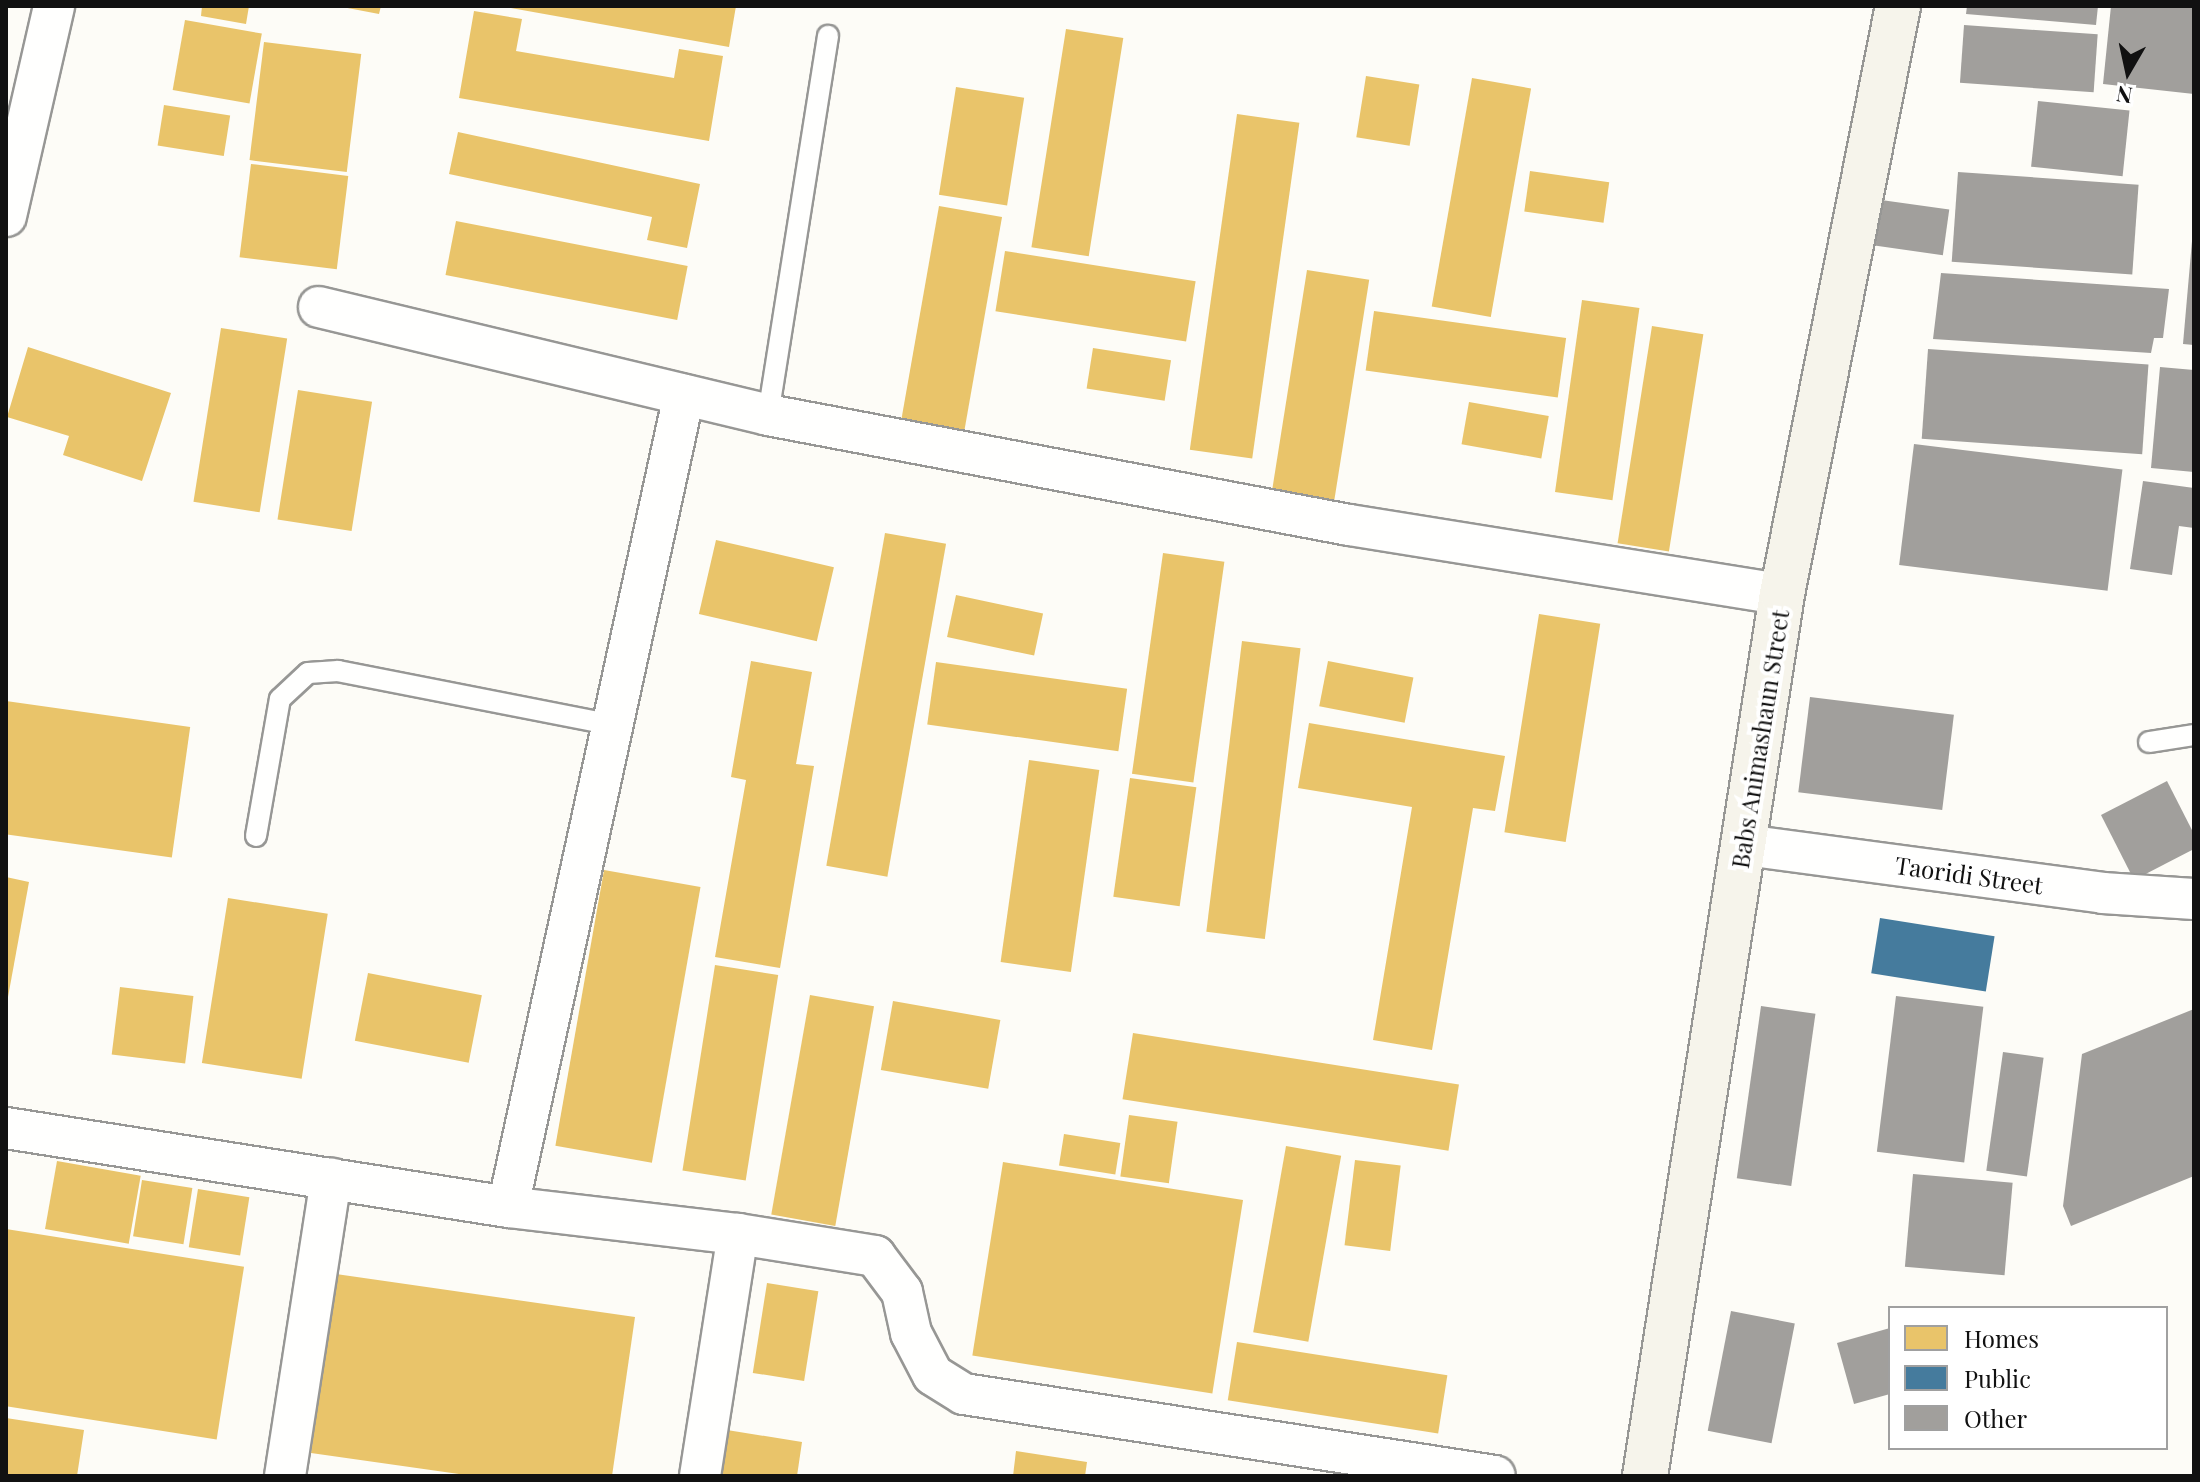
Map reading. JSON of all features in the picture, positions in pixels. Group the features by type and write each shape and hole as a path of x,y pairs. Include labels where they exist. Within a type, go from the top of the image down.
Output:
{"main road":[{"name":"Babs Animashaun Street","path":"1645,1476 1782,594 1898,6"}],"street":[{"path":"6,216 54,6"},
{"path":"319,307 768,415 1349,525 1782,594"},
{"path":"508,1207 609,724 684,395"},
{"name":"Taoridi Street","path":"1745,845 2103,893 2194,899"},
{"path":"6,1128 508,1207 738,1234 875,1256 902,1292 911,1333 933,1375 964,1394 1495,1476"},
{"path":"285,1476 331,1179"},
{"path":"700,1476 738,1234"}],"lane":[{"path":"768,415 828,36"},
{"path":"256,836 280,699 308,673 338,671 609,724"},
{"path":"2149,742 2194,735"}],"building: Homes":[{"path":"202,6 249,6 246,24 201,16"},
{"path":"337,6 381,6 379,14"},
{"path":"500,6 736,6 729,47"},
{"path":"474,11 522,19 516,51 674,78 679,49 723,56 709,141 459,98"},
{"path":"185,20 262,34 249,103 173,90"},
{"path":"1066,29 1123,38 1089,256 1031,247"},
{"path":"264,42 361,54 347,172 249,160"},
{"path":"1366,76 1419,84 1410,146 1356,137"},
{"path":"1472,78 1531,88 1491,317 1432,306"},
{"path":"956,87 1024,98 1007,205 939,195"},
{"path":"164,105 230,115 224,156 158,145"},
{"path":"1237,114 1299,123 1252,458 1190,450"},
{"path":"458,132 700,184 687,248 647,240 652,217 449,174"},
{"path":"251,164 348,176 337,269 240,257"},
{"path":"1530,171 1609,182 1604,223 1524,212"},
{"path":"939,206 1002,217 964,432 901,421"},
{"path":"456,221 688,266 677,320 446,275"},
{"path":"1005,251 1196,281 1186,341 995,311"},
{"path":"1307,270 1369,280 1334,500 1272,490"},
{"path":"1582,300 1639,308 1612,500 1555,492"},
{"path":"1374,311 1566,338 1558,397 1366,370"},
{"path":"1652,326 1703,334 1669,551 1618,543"},
{"path":"221,328 287,338 260,512 193,502"},
{"path":"28,347 171,393 142,481 63,455 69,436 7,417"},
{"path":"1093,348 1171,360 1165,401 1087,388"},
{"path":"298,390 372,402 352,531 278,519"},
{"path":"1469,402 1549,416 1541,458 1462,444"},
{"path":"885,533 946,544 887,877 826,866"},
{"path":"716,540 834,567 817,641 699,614"},
{"path":"1163,553 1224,562 1193,782 1132,774"},
{"path":"956,595 1043,614 1034,656 947,637"},
{"path":"1539,614 1600,624 1566,842 1504,832"},
{"path":"1242,641 1301,648 1265,939 1206,932"},
{"path":"751,661 812,672 796,764 814,766 780,968 715,957 746,780 731,777"},
{"path":"1328,661 1413,678 1405,723 1319,706"},
{"path":"936,662 1127,689 1118,751 927,724"},
{"path":"6,701 190,727 172,858 6,834"},
{"path":"1309,723 1505,756 1495,811 1473,808 1432,1050 1373,1040 1412,807 1298,788"},
{"path":"1029,760 1099,770 1071,972 1001,962"},
{"path":"1130,778 1196,787 1180,906 1113,897"},
{"path":"604,870 701,887 652,1163 555,1146"},
{"path":"6,877 29,882 8,997 6,997"},
{"path":"228,898 328,914 302,1079 202,1063"},
{"path":"715,965 778,975 746,1180 682,1170"},
{"path":"368,973 482,995 469,1063 355,1041"},
{"path":"120,987 193,996 185,1064 112,1054"},
{"path":"810,995 874,1006 835,1226 771,1215"},
{"path":"893,1001 1000,1020 988,1089 881,1070"},
{"path":"1133,1033 1459,1085 1448,1151 1123,1099"},
{"path":"1129,1115 1178,1122 1169,1183 1120,1176"},
{"path":"1064,1134 1120,1143 1115,1175 1059,1166"},
{"path":"1286,1146 1341,1156 1308,1342 1253,1332"},
{"path":"1355,1160 1401,1166 1390,1251 1345,1245"},
{"path":"57,1161 141,1176 129,1244 45,1229"},
{"path":"1003,1162 1243,1200 1212,1394 972,1356"},
{"path":"142,1180 192,1188 183,1244 133,1236"},
{"path":"198,1189 249,1197 240,1255 189,1247"},
{"path":"6,1229 244,1267 217,1440 6,1406"},
{"path":"336,1274 635,1317 612,1476 473,1476 311,1453"},
{"path":"767,1283 818,1291 804,1381 753,1373"},
{"path":"1237,1342 1447,1375 1438,1434 1228,1400"},
{"path":"6,1418 84,1430 77,1476 6,1476"},
{"path":"727,1430 802,1442 797,1476 720,1476"},
{"path":"1016,1451 1087,1462 1085,1476 1013,1476"}],"building: Public":[{"path":"1880,918 1995,936 1986,991 1871,973"}],"building: Other":[{"path":"1967,6 2098,6 2096,25 1966,14"},
{"path":"2111,6 2194,6 2194,94 2103,84"},
{"path":"1964,25 2098,34 2094,92 1960,83"},
{"path":"2038,101 2129,111 2123,176 2031,167"},
{"path":"1958,172 2139,185 2132,274 1952,262"},
{"path":"1874,199 1949,210 1943,255 1868,245"},
{"path":"2194,242 2194,345 2183,344"},
{"path":"1941,273 2169,289 2163,338 2154,338 2151,353 1933,339"},
{"path":"1928,349 2148,364 2142,454 1922,439"},
{"path":"2160,367 2194,370 2194,472 2151,468"},
{"path":"1914,444 2122,470 2108,591 1899,565"},
{"path":"2143,481 2194,488 2194,528 2179,526 2172,575 2130,569"},
{"path":"1810,697 1954,715 1942,810 1798,792"},
{"path":"2167,781 2194,834 2194,849 2134,880 2101,815"},
{"path":"1896,996 1983,1007 1964,1163 1877,1152"},
{"path":"1761,1006 1815,1014 1791,1186 1737,1178"},
{"path":"2194,1009 2194,1176 2071,1226 2063,1206 2082,1054"},
{"path":"2003,1052 2044,1058 2027,1177 1986,1171"},
{"path":"1913,1174 2013,1183 2005,1275 1905,1267"},
{"path":"1731,1311 1795,1323 1772,1443 1708,1431"},
{"path":"1888,1329 1888,1395 1854,1404 1837,1343"}]}
